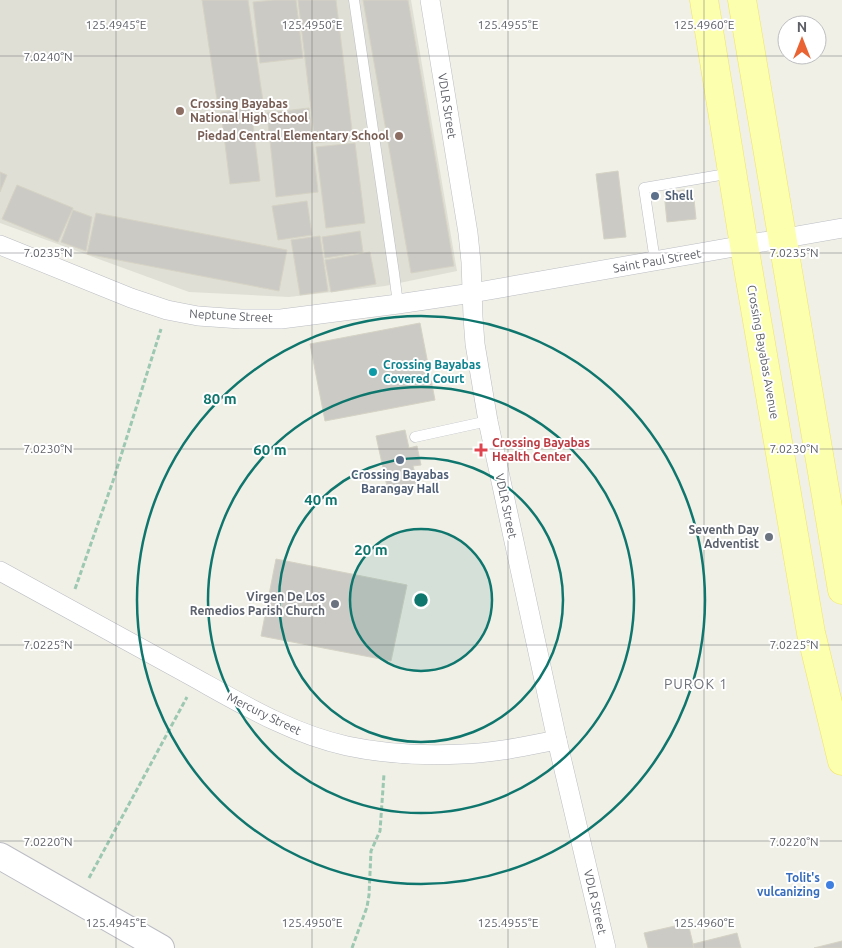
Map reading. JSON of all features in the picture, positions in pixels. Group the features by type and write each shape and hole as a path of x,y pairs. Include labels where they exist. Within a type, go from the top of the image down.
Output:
{"main road":[{"name":"Crossing Bayabas Avenue","path":"704,0 811,633 842,761"},
{"path":"742,0 842,590"},
{"path":"0,856 161,948"}],"street":[{"name":"VDLR Street","path":"430,0 468,233 475,344 488,421 557,740 606,948"},
{"name":"Saint Paul Street","path":"472,293 842,228"},
{"name":"Neptune Street","path":"0,245 131,298 167,310 198,316 281,319 472,293"},
{"name":"Mercury Street","path":"0,571 263,716 310,736 346,746 424,755 464,754 503,750 557,740"}],"lane":[{"path":"354,0 398,304"},
{"path":"655,261 644,188 733,173"},
{"path":"415,437 488,421"}],"path":[{"path":"69,609 113,481 167,310"},
{"path":"77,900 197,679"},
{"path":"352,948 366,908 369,895 371,850 380,831 382,820 385,752"}],"shaded area":[{"name":"Crossing Bayabas National High School","path":"0,0 411,0 457,271 385,286 289,297 189,292 0,223"}],"building":[{"path":"202,0 248,0 263,101 218,107"},
{"path":"296,0 303,58 260,63 253,2"},
{"path":"298,0 336,0 353,138 315,143"},
{"name":"Piedad Central Elementary School","path":"363,0 408,0 454,266 411,273"},
{"path":"251,108 260,181 230,184 221,112"},
{"path":"309,108 318,192 276,197 267,113"},
{"path":"355,143 365,223 326,228 316,147"},
{"path":"618,171 626,237 604,239 596,174"},
{"path":"0,172 7,175 0,192"},
{"path":"17,185 73,208 58,242 2,219"},
{"path":"693,189 696,219 667,222 664,192"},
{"path":"307,201 312,235 278,240 272,206"},
{"path":"73,210 92,217 86,251 61,242"},
{"path":"96,213 287,250 279,291 87,254"},
{"path":"360,231 363,252 325,258 322,237"},
{"path":"320,236 328,291 300,295 291,240"},
{"path":"370,252 376,284 331,292 325,260"},
{"name":"Crossing Bayabas Covered Court","path":"420,323 435,400 325,421 310,344"},
{"name":"Crossing Bayabas Barangay Hall","path":"405,430 409,448 417,446 421,465 413,466 418,484 388,491 376,436"},
{"name":"Virgen De Los Remedios Parish Church","path":"276,559 407,585 391,661 261,636"},
{"path":"688,923 694,948 648,948 644,933"},
{"path":"737,933 741,948 694,948 693,944"},
{"path":"842,941 842,948 814,948"}],"place":[{"name":"Crossing Bayabas National High School","path":"180,111"},
{"name":"Piedad Central Elementary School","path":"399,136"},
{"name":"Shell","path":"655,196"},
{"name":"Crossing Bayabas Covered Court","path":"373,372"},
{"name":"Crossing Bayabas Health Center","path":"481,450"},
{"name":"Crossing Bayabas Barangay Hall","path":"400,460"},
{"name":"Seventh Day Adventist","path":"769,537"},
{"name":"Virgen De Los Remedios Parish Church","path":"335,604"},
{"name":"Tolit's vulcanizing","path":"830,885"}],"district":[{"name":"PUROK 1","path":"696,684"}]}
